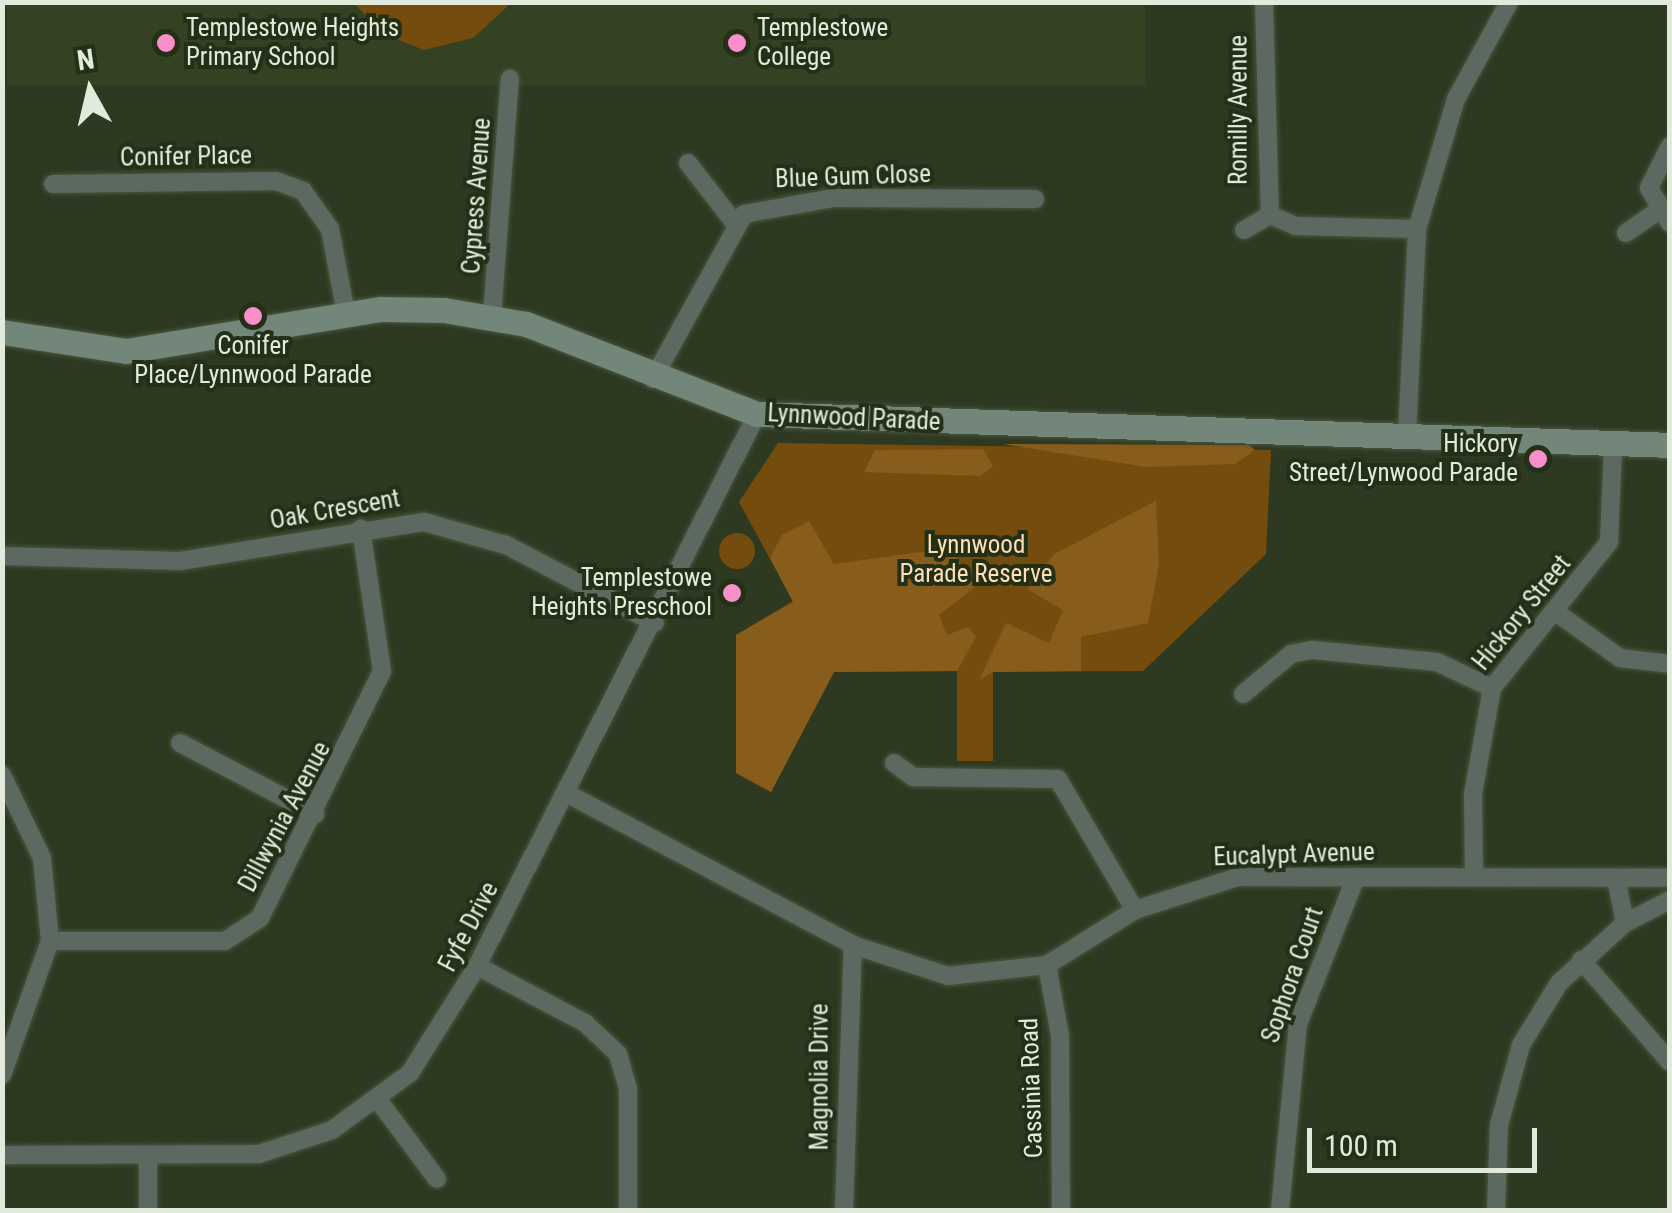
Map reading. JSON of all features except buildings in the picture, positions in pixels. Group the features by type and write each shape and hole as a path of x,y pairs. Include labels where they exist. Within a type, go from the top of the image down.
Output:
{"main road":[{"name":"Lynnwood Parade","path":"2,332 126,351 346,314 492,316 653,380 757,414 1670,446"}],"street":[{"name":"Romilly Avenue","path":"1264,2 1270,215"},
{"path":"1406,435 1416,229 1456,99 1509,2"},
{"name":"Cypress Avenue","path":"492,316 510,79"},
{"path":"1626,233 1663,218 1650,188 1670,146"},
{"path":"653,380 734,222 688,163"},
{"name":"Conifer Place","path":"52,184 276,180 304,190 330,229 346,314"},
{"name":"Blue Gum Close","path":"734,222 784,201 1035,199"},
{"name":"Romilly Avenue","path":"1270,215 1296,226 1416,229"},
{"name":"Romilly Avenue","path":"1244,230 1270,215"},
{"name":"Fyfe Drive","path":"2,1156 148,1156 278,1150 379,1101 434,1043 477,966 655,623 757,414"},
{"name":"Hickory Street","path":"1474,876 1473,794 1492,688 1557,613 1613,530 1613,445"},
{"name":"Oak Crescent","path":"2,556 163,562 424,522 479,534 655,623"},
{"name":"Dillwynia Avenue","path":"50,941 241,935 315,814 382,672 361,529"},
{"path":"1557,613 1620,658 1670,664"},
{"path":"1244,694 1291,654 1312,650 1436,662 1492,688"},
{"path":"180,743 315,814"},
{"path":"894,763 913,777 1058,779 1135,910"},
{"path":"2,774 42,858 50,941 2,1075"},
{"name":"Eucalypt Avenue","path":"566,794 854,945 948,976 1047,965 1135,910 1203,882 1356,876 1670,878"},
{"name":"Sophora Court","path":"1280,1210 1298,1024 1356,876"},
{"path":"1616,878 1625,923"},
{"path":"1496,1210 1511,1069 1540,1010 1580,960 1625,923 1670,900"},
{"name":"Magnolia Drive","path":"844,1210 854,945"},
{"path":"1580,960 1670,1062"},
{"name":"Cassinia Road","path":"1047,965 1060,1052 1060,1210"},
{"path":"477,966 585,1023 618,1054 628,1089 628,1210"},
{"path":"379,1101 437,1179"},
{"path":"148,1156 148,1210"}],"shaded area":[{"name":"Templestowe College","path":"7,2 1145,2 1145,85 7,85"},
{"path":"1003,444 1249,445 1255,450 1235,464 1146,467"},
{"path":"983,449 993,466 980,476 864,472 875,450"},
{"path":"1156,501 1159,564 1148,623 1081,637 1081,671 993,672 979,680 1006,623 1049,643 1063,610 1027,589 1054,554"},
{"path":"809,521 834,564 950,548 975,587 939,615 947,635 968,627 976,637 957,671 834,672 771,792 736,773 736,635 793,602 770,558 782,535"}],"green space":[{"path":"354,3 511,3 473,38 424,50 381,33"},
{"name":"Lynnwood Parade Reserve","path":"778,443 1271,450 1266,554 1143,671 993,672 993,761 957,761 957,671 834,672 771,792 736,773 736,635 793,601 739,502"},
{"path":"737,533 750,538 755,551 750,564 737,569 724,564 719,551 724,538"}],"place":[{"name":"Templestowe Heights Primary School","path":"166,43"},
{"name":"Templestowe College","path":"737,43"},
{"name":"Conifer Place/Lynnwood Parade","path":"253,316"},
{"name":"Hickory Street/Lynwood Parade","path":"1538,459"},
{"name":"Templestowe Heights Preschool","path":"732,593"}]}
